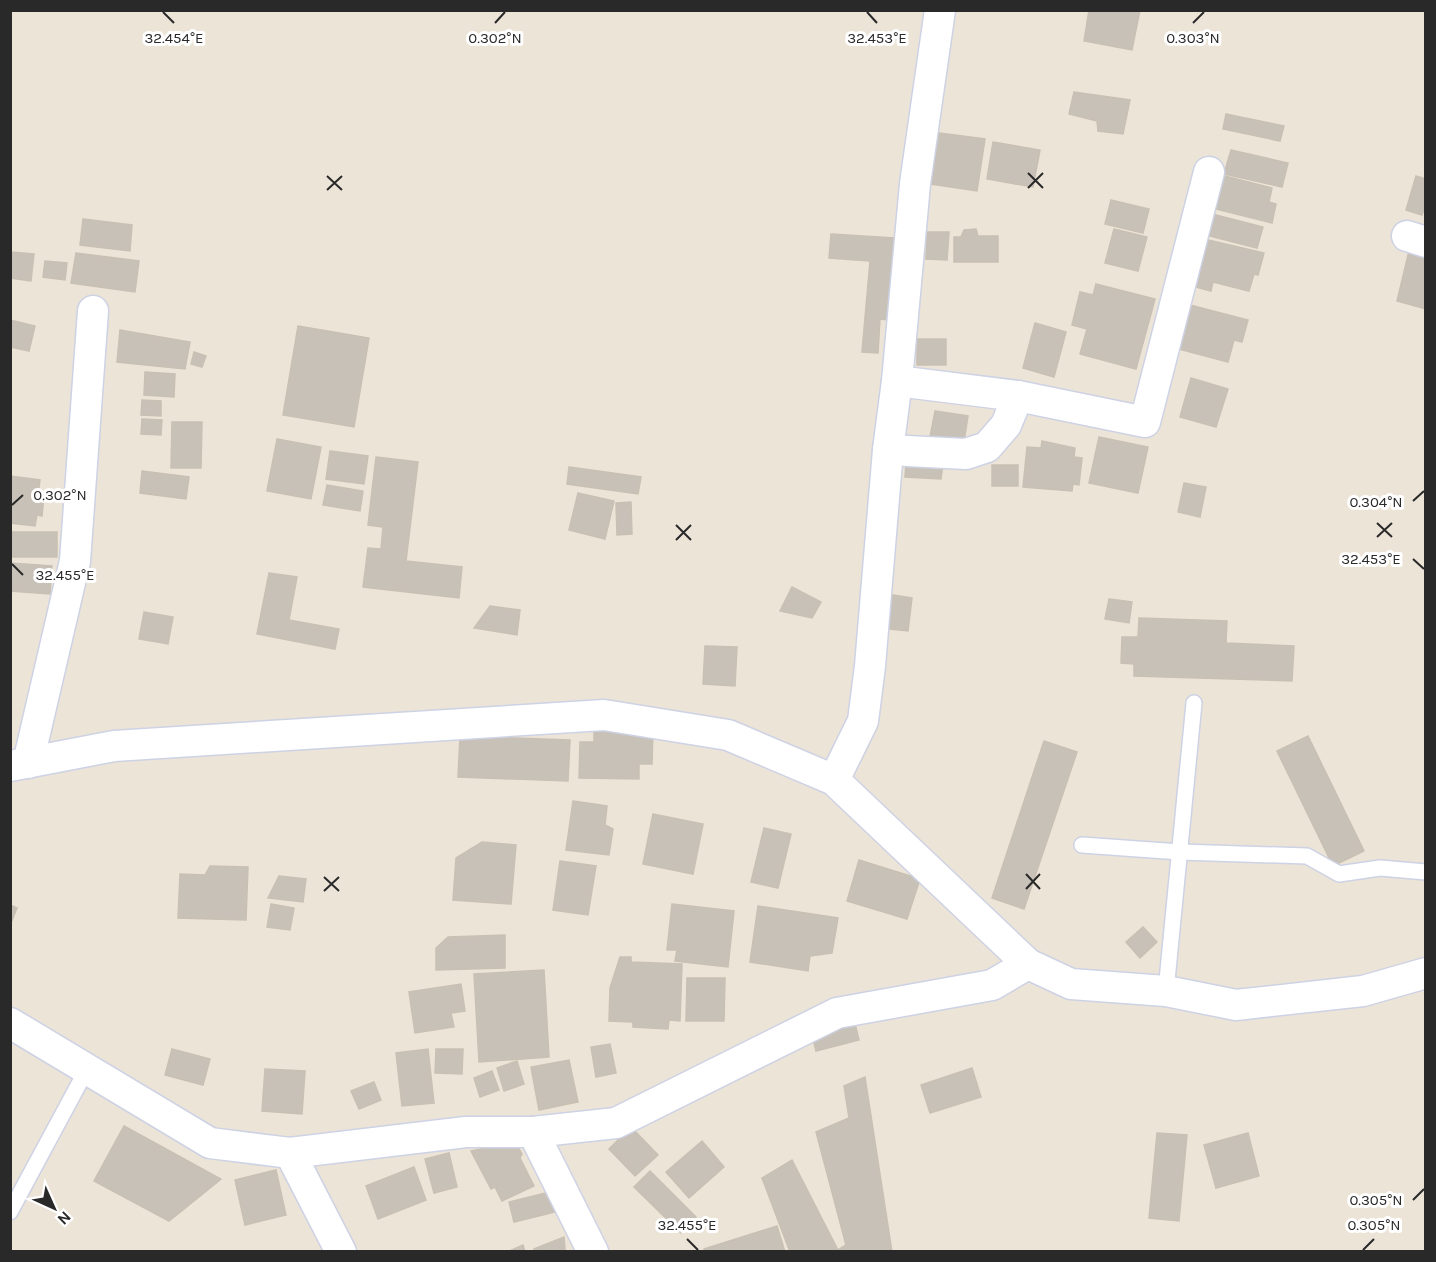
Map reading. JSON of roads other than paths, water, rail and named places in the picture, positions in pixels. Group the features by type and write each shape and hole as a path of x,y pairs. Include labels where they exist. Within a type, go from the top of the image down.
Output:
{"street":[{"path":"834,780 863,721 915,184 940,10"},
{"path":"897,381 1018,396 1145,422 1209,172"},
{"path":"93,311 75,561 19,765 114,746 604,715 728,735 834,780 1028,964 1071,984 1166,991 1236,1005 1364,991 1425,973"},
{"path":"888,450 966,454 987,447 1006,425 1018,396"},
{"path":"10,1023 210,1143 290,1153 466,1132 533,1132 616,1123 837,1013 992,985 1028,964"},
{"path":"533,1132 593,1251"},
{"path":"290,1153 341,1251"}],"lane":[{"path":"1166,991 1194,703"},
{"path":"1082,845 1180,852 1307,856 1339,874 1380,868 1425,872"},
{"path":"10,1212 87,1069"}]}
